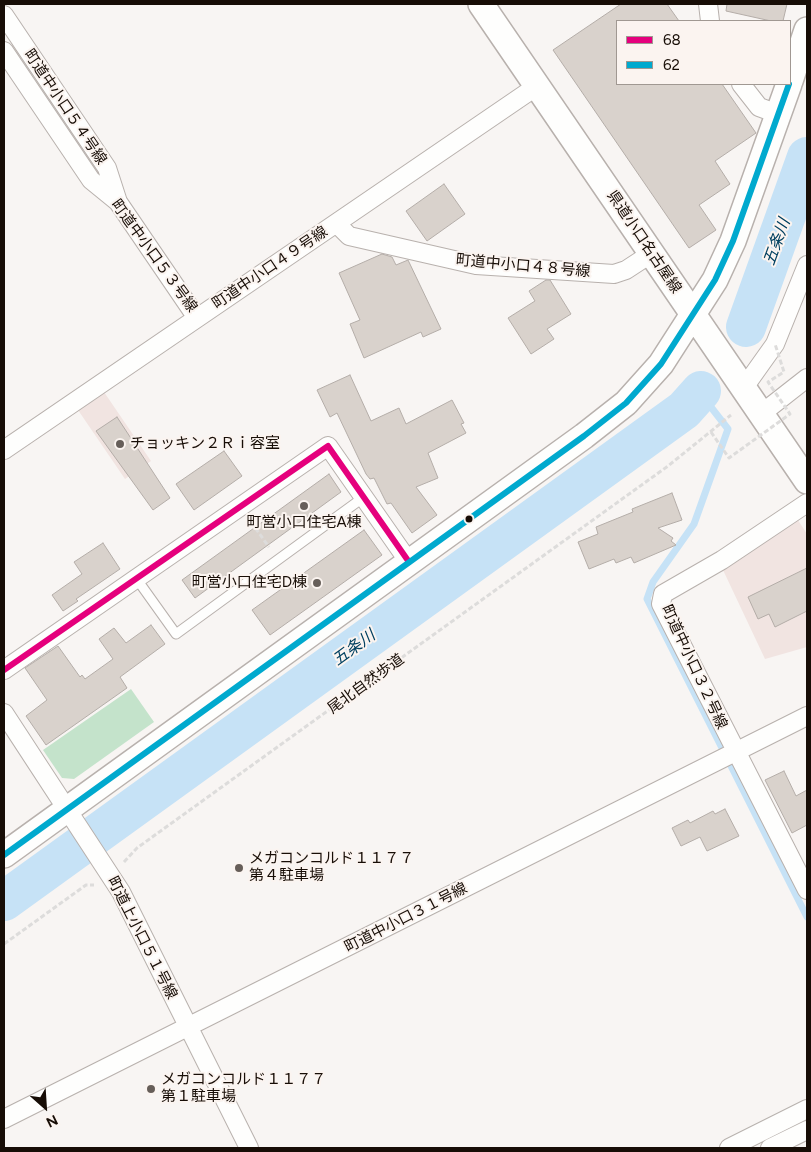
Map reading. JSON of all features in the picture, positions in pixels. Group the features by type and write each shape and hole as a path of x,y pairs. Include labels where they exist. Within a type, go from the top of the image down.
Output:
{"street":[{"name":"県道小口名古屋線","path":"480,4 807,481"},
{"path":"708,4 710,20"},
{"name":"町道中小口５４号線","path":"4,15 107,168 118,202"},
{"path":"791,76 807,30"},
{"name":"町道中小口５３号線","path":"4,51 91,180 118,202 198,318"},
{"path":"742,85 759,106 778,114"},
{"path":"4,855 69,814 409,562 584,436 626,403 698,322 733,241 788,85"},
{"name":"町道中小口４９号線","path":"4,450 537,86"},
{"name":"町道中小口４８号線","path":"336,223 349,236 476,265 614,274 626,270 652,253"},
{"path":"743,389 775,344 807,265"},
{"path":"762,414 807,378"},
{"path":"4,670 328,446 409,562"},
{"name":"町道中小口３２号線","path":"807,503 722,560 664,594 661,604 807,890"},
{"name":"町道上小口５１号線","path":"4,713 110,874 249,1148"},
{"name":"町道中小口３１号線","path":"4,1119 807,716"},
{"path":"729,1148 807,1109"},
{"path":"770,1148 807,1130"}],"lane":[{"path":"136,578 176,634 364,497"}],"path":[{"path":"710,432 729,458 790,414 768,382 784,372 775,344"},
{"name":"尾北自然歩道","path":"110,874 123,873 124,861 137,848 668,466 731,415"},
{"path":"240,507 278,560"},
{"path":"4,944 86,885 104,885 110,874"}],"shaded area":[{"path":"104,392 151,461 125,479 78,410"},
{"path":"796,517 807,534 807,647 765,659 723,570 725,564"}],"green space":[{"path":"131,689 154,722 74,779 62,778 43,750"}],"building":[{"path":"621,4 667,4 678,20 616,20 616,85 723,85 756,133 715,161 730,184 699,205 716,230 689,248 553,50"},
{"path":"727,4 787,4 783,20 766,20 726,11"},
{"path":"444,184 465,214 427,241 406,211"},
{"path":"382,254 392,257 396,265 408,260 441,329 423,337 421,332 364,358 350,324 360,320 339,273"},
{"path":"546,280 550,280 571,314 547,329 554,339 531,354 508,318 535,301 529,291"},
{"path":"350,375 371,421 399,408 406,424 452,400 464,423 461,424 466,433 428,453 438,478 416,487 437,515 412,533 391,503 387,504 374,478 370,479 366,474 337,413 330,417 317,390"},
{"path":"117,417 170,498 153,510 96,431"},
{"path":"224,451 242,476 194,510 176,484"},
{"path":"329,474 341,492 195,598 182,580"},
{"path":"672,493 682,520 658,528 673,538 671,541 676,545 634,563 631,557 616,563 614,559 589,569 578,542 598,534 596,527 633,512 632,509"},
{"name":"町営小口住宅D棟","path":"364,530 382,555 270,635 252,610"},
{"path":"103,543 120,569 76,599 78,601 63,611 52,595 82,574 74,562"},
{"path":"807,568 807,611 775,627 769,614 758,619 748,597"},
{"path":"151,625 165,644 120,677 127,688 46,745 26,716 47,700 25,668 58,646 80,677 82,675 85,679 113,659 99,639 114,628 126,643"},
{"path":"784,771 796,796 807,790 807,825 792,833 765,780"},
{"path":"725,809 739,836 707,851 700,837 681,846 672,828 688,820 690,823 713,811 715,814"}],"waterway":[{"name":"五条川","path":"746,327 807,157"},
{"name":"五条川","path":"4,901 684,410 701,391"},
{"path":"700,393 728,429 694,524 653,582 647,599 807,917"}],"transit line":[{"name":"62","path":"4,855 584,436 626,403 661,364 715,280 733,241 789,85"},
{"name":"68","path":"4,670 328,446 409,562"}],"place":[{"name":"チョッキン２Ｒｉ容室","path":"120,444"},
{"name":"町営小口住宅A棟","path":"304,506"},
{"name":"町営小口住宅D棟","path":"317,583"},
{"name":"メガコンコルド１１７７ 第４駐車場","path":"239,868"},
{"name":"メガコンコルド１１７７ 第１駐車場","path":"151,1089"}]}
